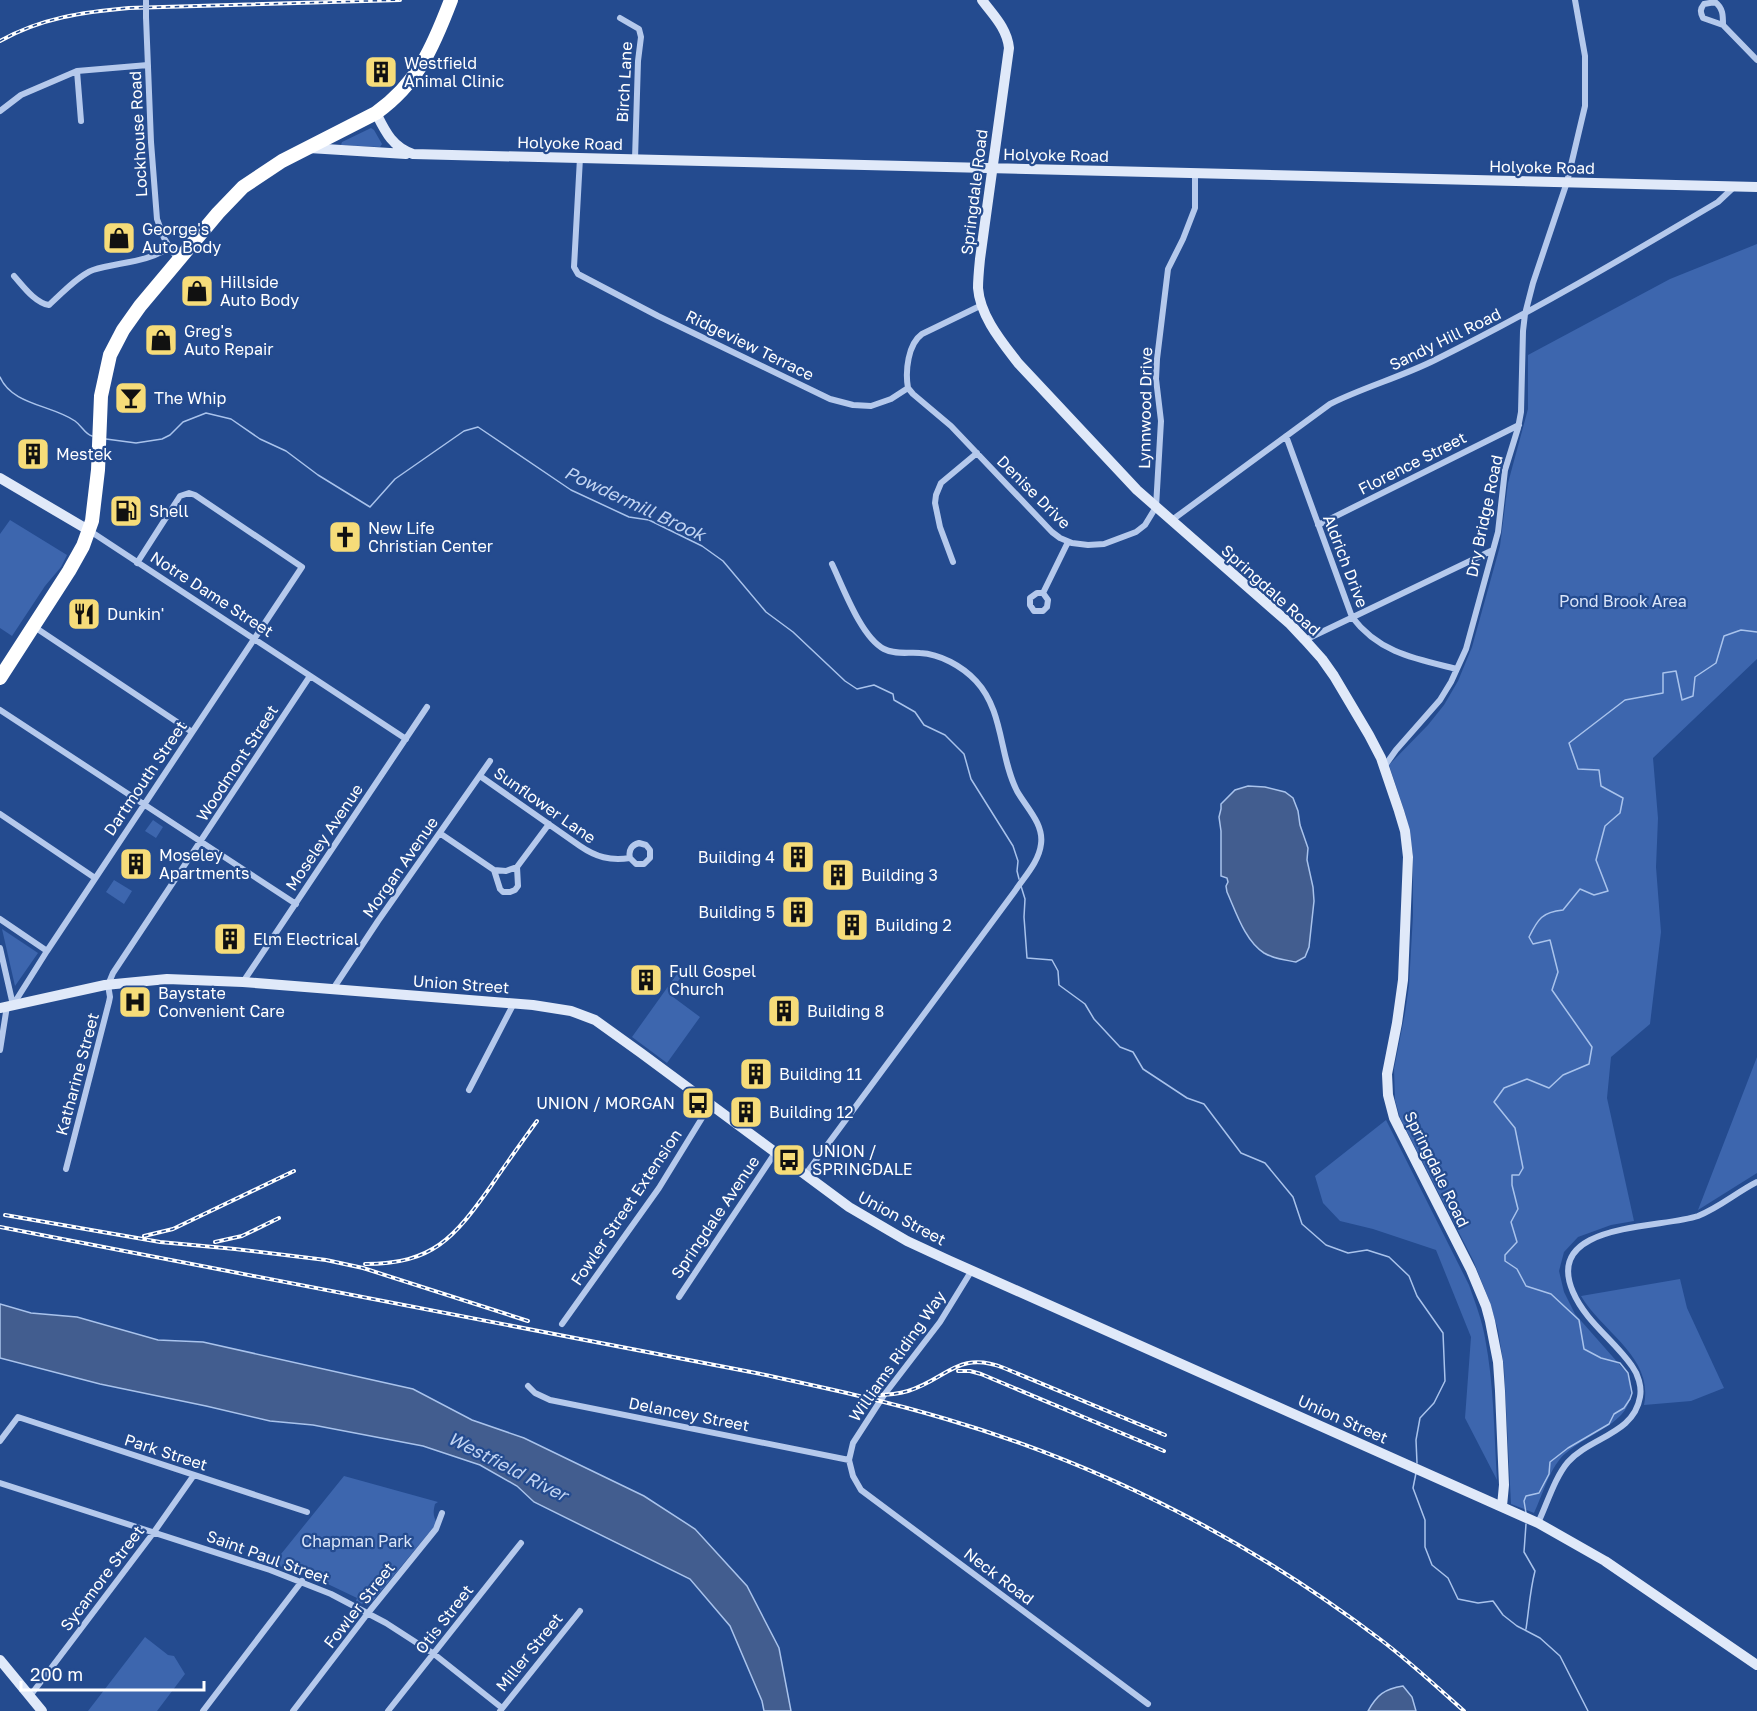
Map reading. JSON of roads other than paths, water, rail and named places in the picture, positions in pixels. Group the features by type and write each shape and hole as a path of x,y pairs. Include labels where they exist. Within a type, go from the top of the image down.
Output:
{"highway":[{"path":"0,678 74,563 90,531 97,491 101,396 114,347 123,330 140,306 218,213 243,187 282,161 376,112 405,88 424,63 449,4"}],"street":[{"name":"Lockhouse Road","path":"146,0 156,211 159,228 178,261"},
{"name":"Springdale Road","path":"982,0 1002,27 1009,48 979,273 978,288 982,305 1004,344 1018,363 1109,461 1137,490 1290,624 1322,658 1369,735 1384,768 1405,831 1408,857 1403,980 1388,1066 1388,1095 1394,1118 1470,1270 1490,1321 1497,1356 1500,1391 1504,1485 1502,1506"},
{"name":"Dry Bridge Road","path":"1384,768 1396,750 1440,700 1457,669 1469,638 1498,532 1505,470 1519,425 1522,404 1525,314 1567,182 1586,100 1584,47 1575,0"},
{"name":"Birch Lane","path":"620,18 639,29 641,36 635,159"},
{"path":"1723,25 1757,60"},
{"path":"0,111 21,95 77,71 148,65"},
{"path":"77,71 81,121"},
{"path":"376,112 391,141 403,151 413,154"},
{"name":"Holyoke Road","path":"309,148 413,154 1757,187"},
{"name":"Ridgeview Terrace","path":"580,158 574,267 578,274 658,316 830,399 854,405 871,406 891,399 908,388"},
{"name":"Lynnwood Drive","path":"1156,507 1161,421 1156,384 1157,359 1168,269 1195,208 1195,173"},
{"name":"Sandy Hill Road","path":"1172,520 1330,404 1418,369 1525,314 1718,202 1735,186"},
{"path":"14,276 28,292 43,304 49,305 91,271 147,258 170,248"},
{"path":"908,388 911,353 917,338 982,305"},
{"name":"Denise Drive","path":"908,388 945,420 1052,532 1068,542 1098,545 1122,538 1145,525 1156,507"},
{"name":"Florence Street","path":"1318,525 1519,425"},
{"name":"Aldrich Drive","path":"1286,436 1352,617 1372,638 1389,648 1424,662 1457,669"},
{"path":"953,562 940,526 936,495 941,483 977,453"},
{"name":"Notre Dame Street","path":"0,478 90,531 406,739"},
{"name":"Dartmouth Street","path":"7,1006 47,951 302,567 195,495 186,493 178,499 137,562"},
{"path":"1043,594 1068,542"},
{"path":"1305,640 1493,550"},
{"path":"805,1175 1035,863 1042,842 1034,818 1016,790 1008,769 997,720 977,682 962,668 946,660 922,653 883,649 866,634 832,564"},
{"path":"33,626 192,732"},
{"name":"Woodmont Street","path":"108,985 113,973 310,676"},
{"name":"Moseley Avenue","path":"243,982 427,707"},
{"path":"0,710 296,903"},
{"name":"Morgan Avenue","path":"333,989 490,761"},
{"name":"Sunflower Lane","path":"480,776 596,856 612,859 630,858"},
{"path":"0,814 95,878"},
{"path":"441,834 494,870 506,872 518,867 549,824"},
{"path":"494,870 500,889 503,892 510,892 518,886 518,867"},
{"path":"0,919 47,951"},
{"path":"0,948 7,1006 0,1050"},
{"name":"Union Street","path":"7,1006 108,985 167,979 243,982 514,1003 562,1009 595,1020 849,1207 907,1241 1529,1519 1605,1561 1757,1665"},
{"name":"Katharine Street","path":"66,1169 109,1002 108,985"},
{"path":"469,1090 514,1003"},
{"name":"Fowler Street Extension","path":"562,1324 659,1188 710,1105"},
{"name":"Springdale Avenue","path":"679,1297 775,1153"},
{"path":"1529,1519 1569,1461 1583,1449 1624,1425 1635,1412 1640,1395 1639,1379 1633,1367 1590,1319 1572,1290 1568,1274 1569,1261 1574,1251 1595,1237 1699,1215 1757,1182"},
{"name":"Williams Riding Way","path":"849,1460 853,1443 862,1427 940,1322 972,1270"},
{"name":"Delancey Street","path":"528,1386 535,1393 550,1400 849,1460"},
{"name":"Park Street","path":"0,1441 18,1417 307,1512"},
{"name":"Neck Road","path":"849,1460 853,1476 861,1490 1148,1704"},
{"name":"Sycamore Street","path":"30,1696 154,1532 194,1475"},
{"name":"Saint Paul Street","path":"0,1483 302,1581 368,1613 434,1654 501,1710"},
{"name":"Fowler Street","path":"293,1711 436,1529 442,1513"},
{"name":"Otis Street","path":"388,1711 521,1543"},
{"path":"203,1711 302,1581"},
{"name":"Miller Street","path":"501,1710 580,1611"},
{"path":"0,1660 42,1711"}],"water":[{"path":"1248,786 1285,792 1293,798 1298,811 1308,848 1307,860 1314,901 1309,947 1305,957 1296,962 1268,955 1257,948 1242,926 1227,892 1227,878 1221,876 1219,817 1221,804 1235,790"},
{"name":"Westfield River","path":"0,1304 31,1313 77,1317 158,1340 203,1342 413,1389 472,1420 524,1438 644,1496 695,1529 747,1586 779,1648 791,1711 764,1711 762,1701 730,1626 690,1579 534,1502 517,1486 480,1465 423,1446 313,1425 270,1421 100,1384 0,1358"},
{"path":"1403,1686 1412,1697 1416,1711 1368,1711 1382,1694"}],"waterway":[{"name":"Powdermill Brook","path":"0,377 6,386 23,399 66,416 92,436"},
{"name":"Powdermill Brook","path":"106,439 136,443 162,439 170,435 183,422 206,413 231,419 260,439 286,451 318,475 370,507 395,479 464,431 478,427 571,490 629,517 649,520 702,546 723,561 766,612 793,632 845,681 857,689 874,685 893,694 894,700 915,712 924,725 945,735 964,754 971,779 1013,846 1018,861 1019,879"},
{"path":"1526,1513 1524,1501 1526,1496 1539,1493 1549,1474 1550,1462 1568,1448 1609,1424 1614,1414 1624,1408 1632,1393 1628,1373 1620,1363 1601,1358 1584,1349 1579,1320 1551,1294 1526,1286 1517,1269 1505,1261 1505,1255 1517,1242 1511,1222 1518,1209 1512,1175 1519,1175 1523,1168 1515,1128 1494,1102 1504,1088 1527,1079 1549,1088 1563,1075 1589,1064 1592,1047 1552,990 1558,972 1550,940 1533,944 1529,937 1535,925 1545,915 1563,910 1580,889 1594,895 1608,891 1596,860 1605,826 1620,813 1623,798 1601,786 1599,770 1578,769 1569,743 1625,700 1663,693 1663,673 1676,671 1682,700 1693,696 1695,677 1716,663 1724,636 1741,630 1757,632"},
{"name":"Powdermill Brook","path":"1021,886 1025,899 1027,958 1052,960 1058,971 1059,985 1085,1004 1094,1019 1120,1047 1133,1052 1143,1069 1187,1098 1204,1104 1241,1153 1265,1163 1293,1197 1302,1224 1326,1245 1348,1253 1367,1250 1389,1257 1409,1276 1417,1296 1443,1333 1445,1381 1434,1403 1420,1418 1416,1440 1417,1463"},
{"name":"Powdermill Brook","path":"1416,1473 1413,1488 1425,1520 1425,1547 1432,1565 1448,1578 1458,1599 1478,1603 1493,1601 1503,1615 1517,1626 1540,1638 1560,1656 1588,1711"},
{"path":"1526,1524 1524,1552 1535,1571 1526,1629"}],"railway":[{"path":"0,41 15,33 63,17 129,8 400,0"},
{"path":"365,1264 408,1259 425,1253 453,1234 491,1186 537,1121"},
{"path":"144,1236 173,1229 294,1171"},
{"path":"5,1215 160,1242 326,1260 363,1268 528,1321"},
{"path":"215,1242 242,1236 279,1218"},
{"path":"0,1227 756,1373 899,1406 1004,1438 1118,1483 1173,1510 1280,1570 1381,1640 1464,1711"},
{"path":"876,1395 908,1391 964,1364 988,1363 1165,1435"},
{"path":"958,1371 981,1374 1164,1451"}],"place":[{"name":"Westfield Animal Clinic","path":"381,72"},
{"name":"George's Auto Body","path":"119,238"},
{"name":"Hillside Auto Body","path":"197,291"},
{"name":"Greg's Auto Repair","path":"161,340"},
{"name":"The Whip","path":"131,398"},
{"name":"Mestek","path":"33,454"},
{"name":"Shell","path":"126,511"},
{"name":"New Life Christian Center","path":"345,537"},
{"name":"Dunkin'","path":"84,614"},
{"name":"Building 4","path":"798,857"},
{"name":"Moseley Apartments","path":"136,864"},
{"name":"Building 3","path":"838,875"},
{"name":"Building 5","path":"798,912"},
{"name":"Building 2","path":"852,925"},
{"name":"Elm Electrical","path":"230,939"},
{"name":"Full Gospel Church","path":"646,980"},
{"name":"Baystate Convenient Care","path":"135,1002"},
{"name":"Building 8","path":"784,1011"},
{"name":"Building 11","path":"756,1074"},
{"name":"UNION / MORGAN","path":"698,1103"},
{"name":"Building 12","path":"746,1112"},
{"name":"UNION / SPRINGDALE","path":"789,1160"}],"park label":[{"name":"Pond Brook Area","path":"1623,601"},
{"name":"Chapman Park","path":"357,1541"}]}
